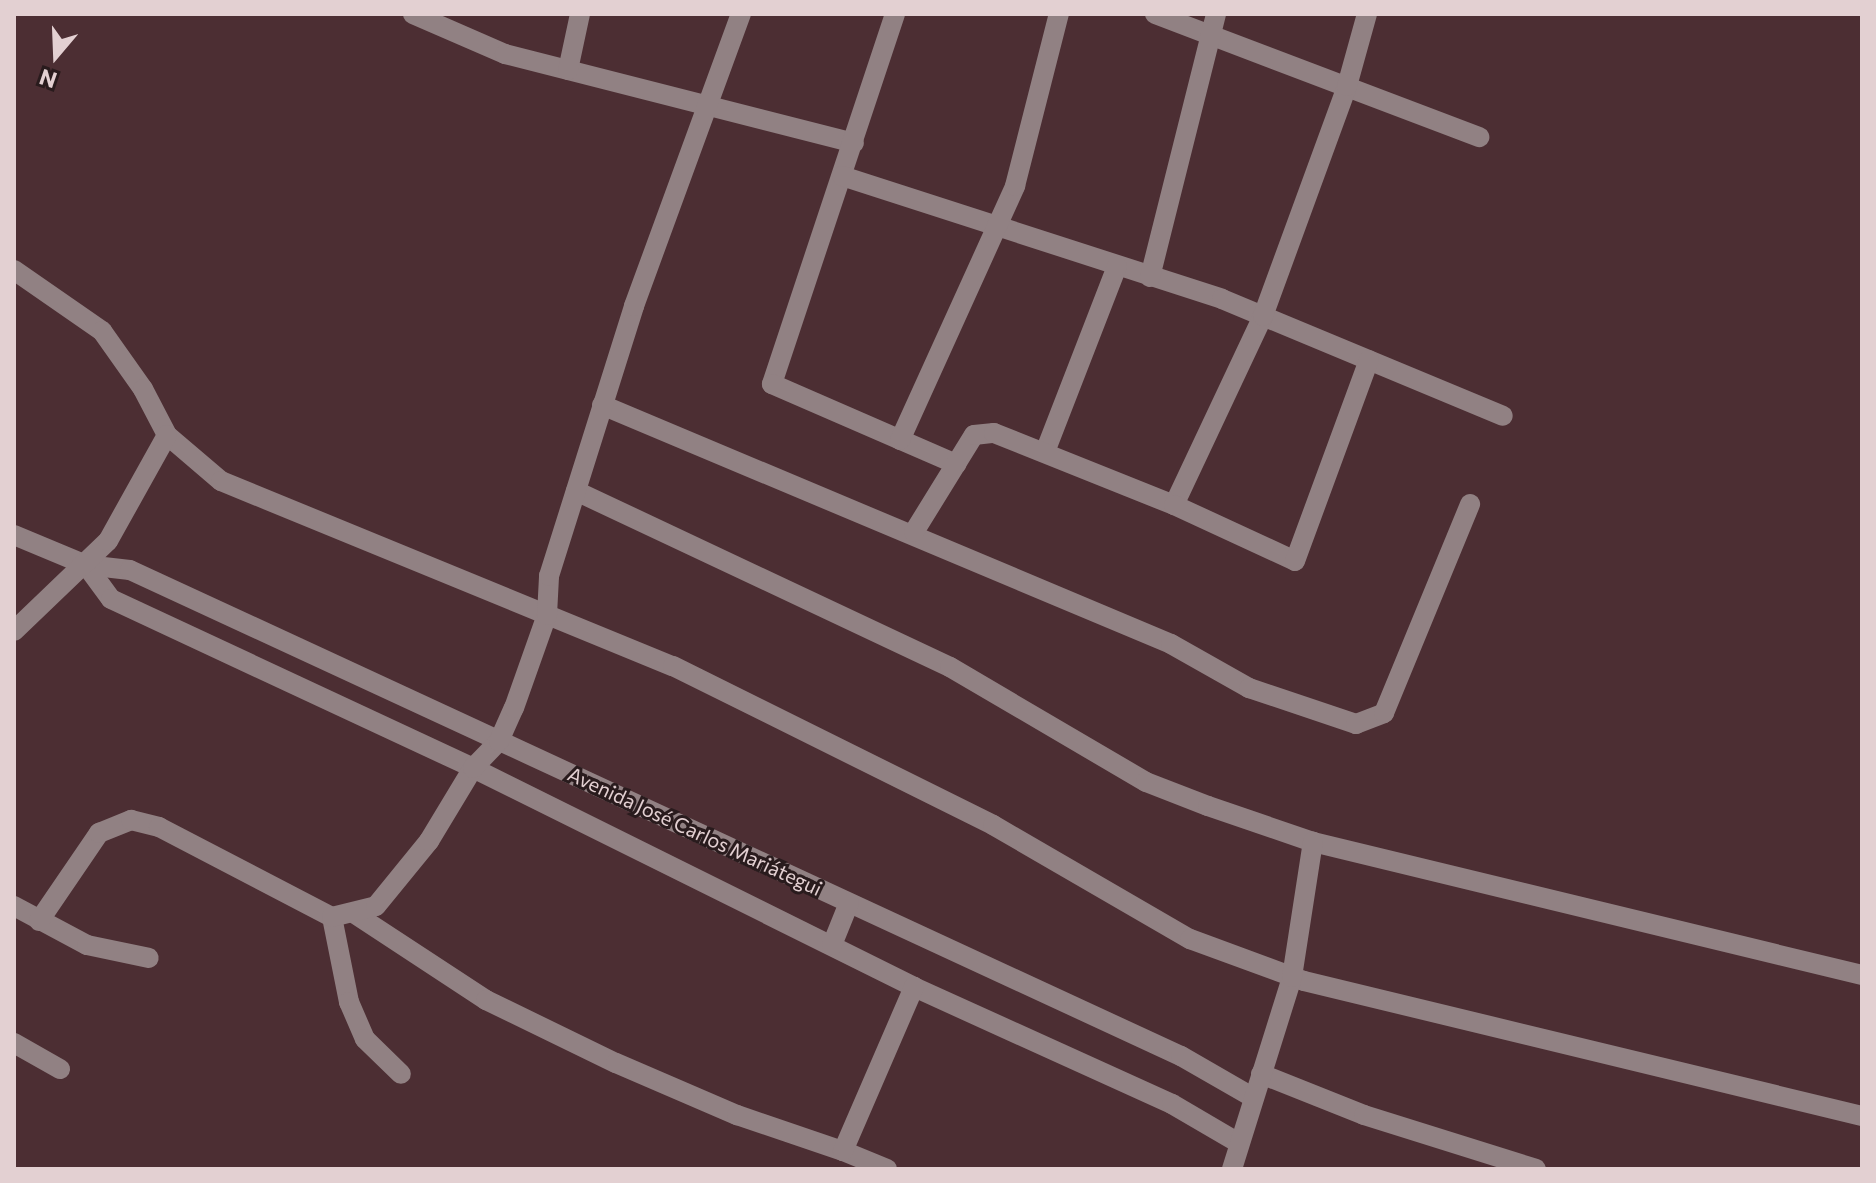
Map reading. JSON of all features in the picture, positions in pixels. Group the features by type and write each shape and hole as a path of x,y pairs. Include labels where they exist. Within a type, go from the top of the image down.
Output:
{"street":[{"path":"568,70 580,14"},
{"path":"39,921 99,833 131,820 159,827 332,917 355,914 376,906 421,852 473,768 499,741 547,615 549,576 602,405 712,103 741,14"},
{"path":"895,14 772,384 956,464"},
{"path":"900,440 1015,186 1059,14"},
{"path":"1155,14 1479,137"},
{"path":"1150,277 1216,14"},
{"path":"1174,505 1263,316 1347,86 1367,14"},
{"path":"427,16 505,54 712,103 854,143"},
{"path":"842,176 1263,316 1503,416"},
{"path":"1045,452 1117,266"},
{"path":"14,270 102,331 143,389 167,435 221,481 673,666 993,825 1190,939 1292,977 1862,1116"},
{"path":"914,532 974,435 994,433 1174,505 1295,561 1369,360"},
{"path":"602,405 914,532 1171,644 1249,688 1356,724 1384,713 1470,504"},
{"path":"14,631 108,541 167,435"},
{"path":"576,491 950,667 1146,782 1313,842 1862,975"},
{"name":"Avenida José Carlos Mariátegui","path":"14,535 86,565 130,570 1181,1056 1254,1098"},
{"name":"Avenida José Carlos Mariátegui","path":"86,565 111,599 473,768 914,987 1172,1104 1237,1142"},
{"path":"1232,1169 1237,1142 1292,977 1313,842"},
{"path":"832,945 849,903"},
{"path":"14,906 87,945 149,958"},
{"path":"355,914 486,1000 603,1057 737,1115 887,1169"},
{"path":"332,917 349,1002 365,1039 401,1074"},
{"path":"843,1151 914,987"},
{"path":"14,1043 60,1069"},
{"path":"1261,1074 1476,1162 1536,1169"}]}
